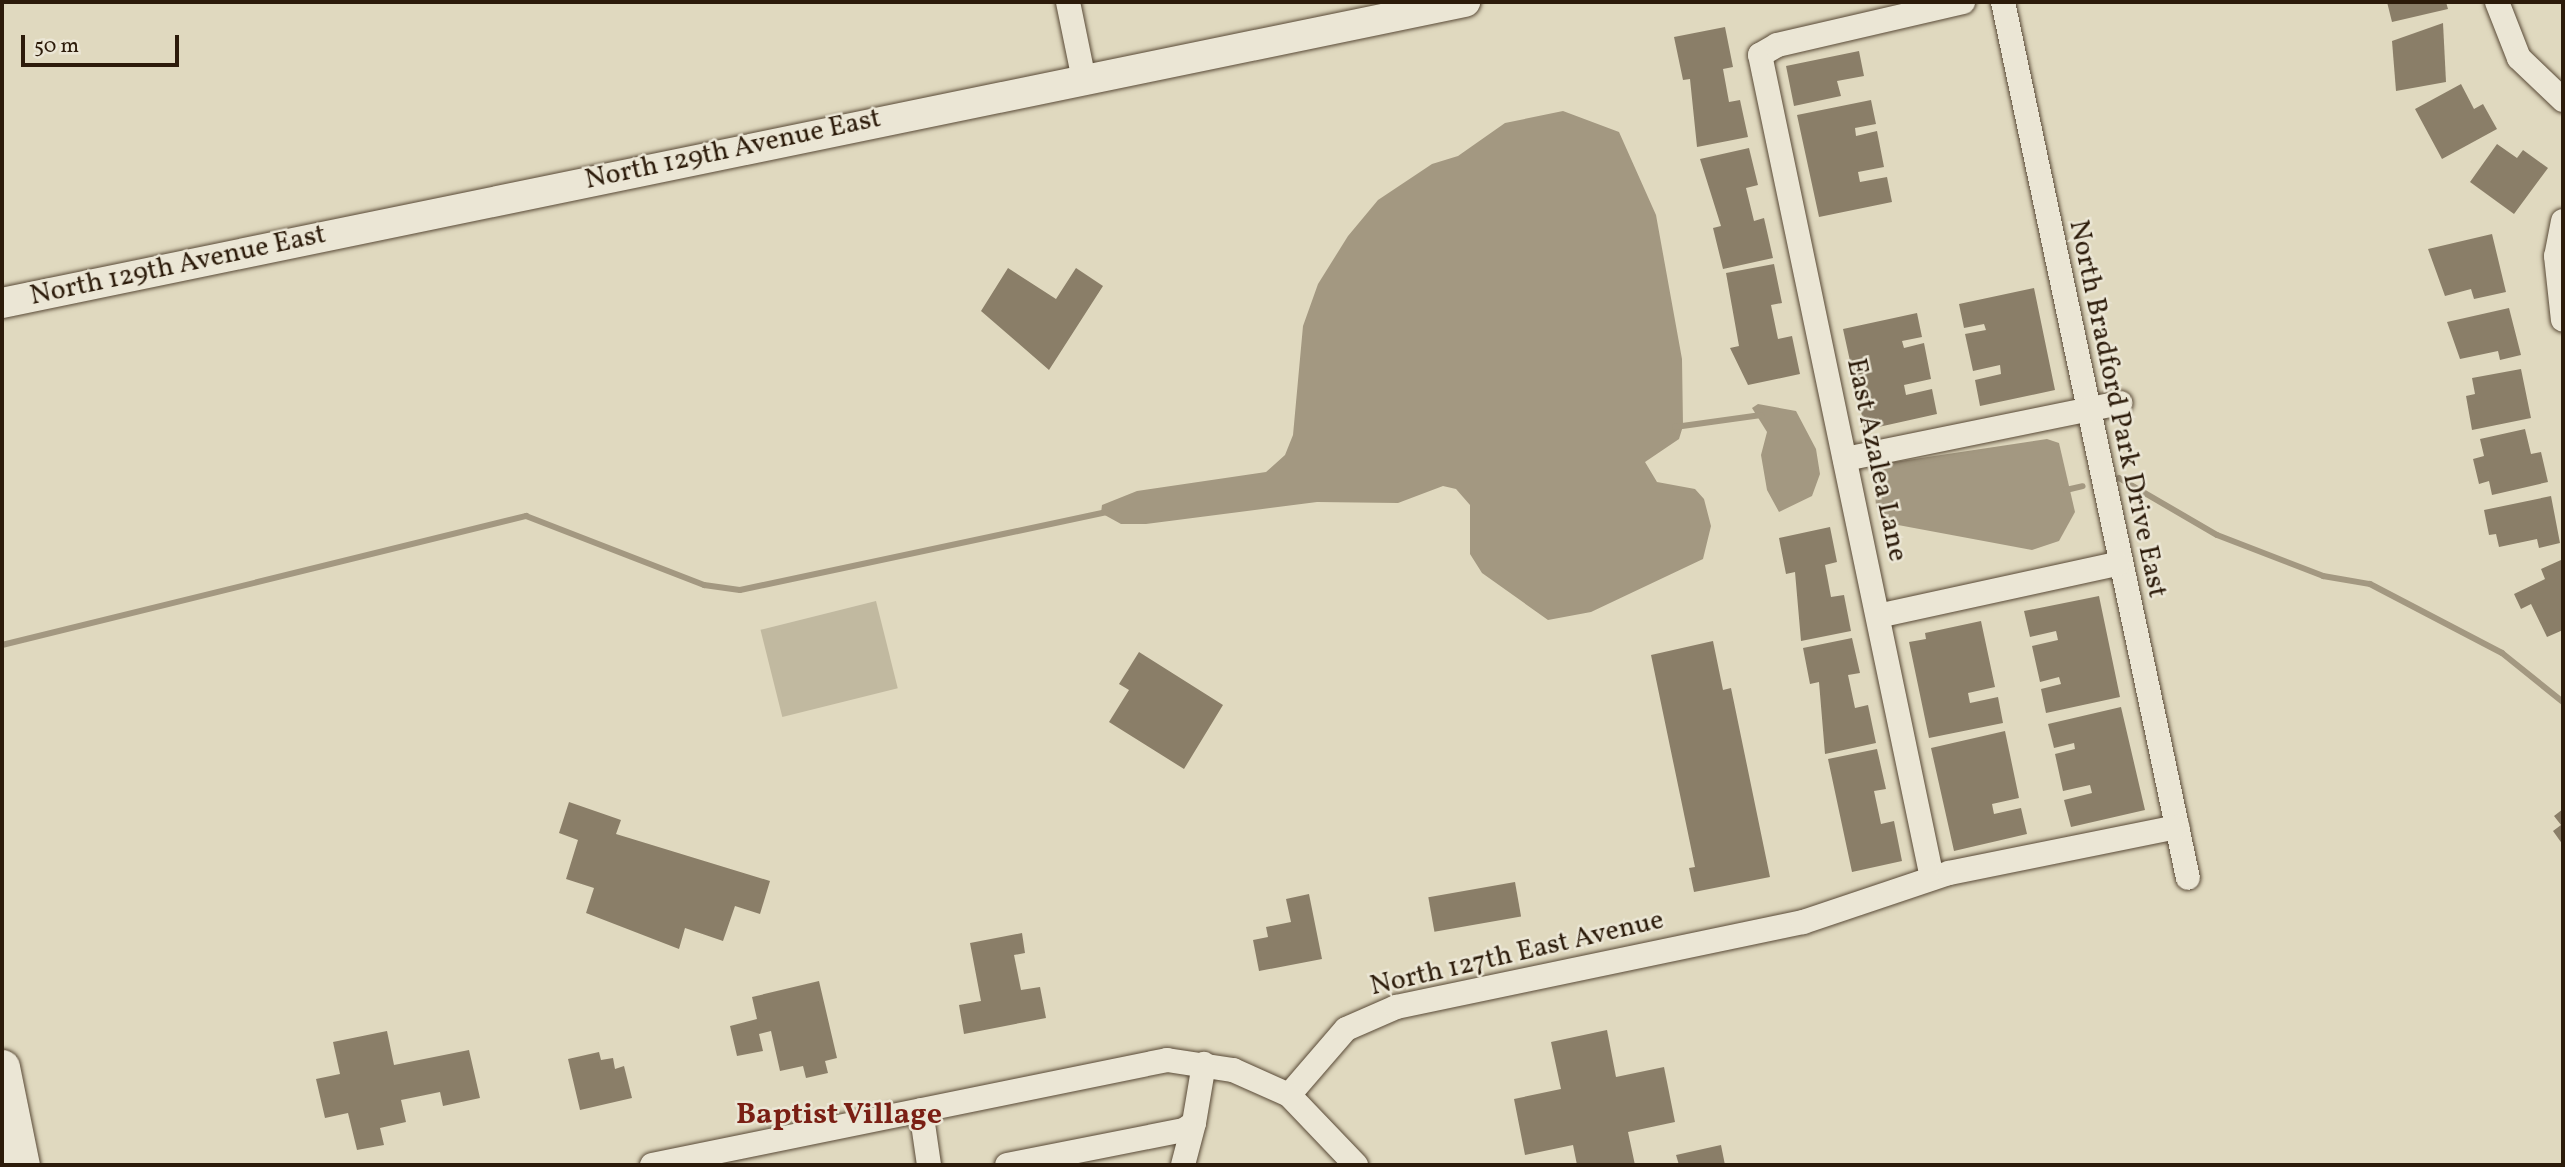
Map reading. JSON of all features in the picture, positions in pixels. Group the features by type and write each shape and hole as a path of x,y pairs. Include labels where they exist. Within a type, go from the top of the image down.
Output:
{"main road":[{"path":"2,1067 22,1165"}],"street":[{"path":"1068,2 1084,80"},
{"name":"North 129th Avenue East","path":"2,303 1465,2"},
{"name":"East Azalea Lane","path":"1932,878 1760,55 1777,45 1963,2"},
{"name":"North Bradford Park Drive East","path":"2003,2 2117,564 2189,878"},
{"path":"2497,2 2519,58 2563,100"},
{"path":"2563,221 2556,256 2563,320"},
{"path":"1846,459 2120,403"},
{"path":"1878,616 2117,564"},
{"name":"North 127th East Avenue","path":"1289,1095 1325,1046 1369,1016 1803,922 1932,878 2177,827"},
{"path":"1183,1165 1194,1122 1203,1063"},
{"path":"652,1165 731,1157 921,1110 1128,1066 1203,1063 1289,1095 1356,1165"},
{"path":"921,1110 929,1165"},
{"path":"1007,1165 1184,1130 1194,1122"}],"shaded area":[{"path":"1563,111 1619,132 1656,215 1682,359 1683,426 1679,439 1645,462 1657,482 1695,489 1704,499 1711,526 1703,559 1591,612 1548,620 1482,573 1470,554 1470,505 1456,489 1443,486 1398,503 1317,502 1146,524 1121,524 1101,513 1102,505 1137,491 1266,472 1285,455 1293,435 1303,326 1318,284 1348,236 1378,200 1432,164 1458,156 1505,123"},
{"path":"1758,404 1796,411 1816,449 1820,474 1812,496 1779,512 1767,490 1761,455 1767,432 1752,408"},
{"path":"2047,439 2059,443 2075,512 2059,541 2032,550 1898,525 1876,507 1874,477 1881,464"},
{"path":"876,601 898,688 782,717 761,630"}],"building":[{"path":"2387,2 2446,2 2448,9 2392,22"},
{"path":"2443,23 2446,82 2396,91 2392,41"},
{"path":"1725,27 1733,67 1723,69 1729,102 1740,100 1748,137 1697,147 1690,79 1683,80 1674,37"},
{"path":"1859,51 1864,76 1837,81 1841,96 1794,106 1786,66"},
{"path":"2461,84 2474,109 2483,104 2497,129 2442,159 2415,109"},
{"path":"1871,100 1876,124 1855,128 1856,136 1877,131 1884,167 1858,172 1860,182 1887,177 1892,202 1819,217 1797,115"},
{"path":"2497,144 2517,158 2523,150 2548,168 2514,214 2470,182"},
{"path":"1749,148 1758,185 1746,188 1754,221 1764,218 1773,258 1723,269 1713,228 1721,226 1700,159"},
{"path":"2492,234 2506,292 2474,299 2471,289 2445,296 2428,249"},
{"path":"1774,264 1782,303 1771,305 1778,339 1792,336 1800,374 1748,385 1730,348 1739,346 1726,273"},
{"path":"1008,268 1056,299 1076,268 1103,286 1049,370 981,311"},
{"path":"2034,288 2055,390 1980,406 1975,380 2001,374 2000,365 1973,371 1965,334 1986,330 1984,324 1964,328 1959,304"},
{"path":"2509,308 2521,355 2500,360 2498,351 2460,359 2447,322"},
{"path":"1917,313 1922,337 1902,341 1904,348 1924,343 1931,379 1904,385 1906,395 1932,389 1937,414 1865,430 1843,329"},
{"path":"2521,369 2531,418 2472,430 2466,396 2475,394 2472,378"},
{"path":"2525,429 2531,454 2541,452 2548,482 2492,495 2489,481 2479,484 2473,459 2484,456 2480,439"},
{"path":"2551,496 2560,543 2539,548 2537,539 2499,547 2496,534 2489,535 2484,510"},
{"path":"1830,527 1837,562 1825,565 1831,597 1844,595 1851,631 1801,641 1795,572 1786,574 1779,538"},
{"path":"2561,560 2563,630 2547,637 2531,604 2521,609 2514,594 2545,579 2541,569"},
{"path":"2099,596 2120,697 2046,713 2041,689 2061,684 2059,677 2040,682 2032,646 2058,640 2056,631 2030,637 2024,611"},
{"path":"1981,621 1995,687 1968,693 1970,703 1998,697 2003,723 1929,738 1909,642 1926,639 1925,633"},
{"path":"1852,638 1860,673 1848,675 1855,708 1868,705 1876,743 1825,754 1819,682 1810,684 1803,648"},
{"path":"1713,641 1723,690 1731,688 1770,877 1694,892 1689,868 1695,867 1651,655"},
{"path":"1139,652 1223,705 1184,769 1109,722 1129,690 1119,684"},
{"path":"2121,707 2145,810 2071,827 2064,800 2092,793 2090,785 2063,791 2055,754 2075,749 2074,743 2054,748 2048,724"},
{"path":"2005,731 2019,798 1992,804 1994,814 2021,808 2027,834 1954,851 1931,748"},
{"path":"1877,749 1886,789 1874,791 1881,824 1894,821 1902,861 1852,872 1828,759"},
{"path":"569,802 621,820 616,834 770,881 760,914 735,906 723,941 685,928 679,949 586,913 594,888 566,879 578,840 559,833"},
{"path":"2563,809 2563,845 2553,831 2561,825 2554,816"},
{"path":"1515,882 1521,916 1434,932 1428,897"},
{"path":"1309,894 1322,959 1259,971 1253,940 1268,937 1266,927 1291,922 1286,899"},
{"path":"1022,933 1025,953 1014,955 1021,990 1040,987 1046,1018 964,1034 959,1005 981,1001 970,943"},
{"path":"819,981 837,1058 825,1061 828,1073 806,1078 803,1066 780,1071 771,1031 759,1034 763,1051 737,1056 730,1026 757,1019 752,997"},
{"path":"1607,1030 1616,1077 1664,1067 1675,1122 1628,1132 1635,1165 1577,1165 1573,1145 1525,1155 1514,1099 1561,1089 1551,1042"},
{"path":"387,1031 394,1065 469,1050 480,1098 443,1106 440,1092 401,1100 406,1122 380,1128 384,1145 357,1150 348,1113 325,1118 316,1079 340,1074 333,1042"},
{"path":"599,1052 601,1060 613,1058 615,1069 624,1066 632,1098 580,1110 568,1059"},
{"path":"1721,1145 1725,1165 1679,1165 1676,1155"}],"waterway":[{"path":"1675,427 1761,415"},
{"path":"2119,478 2217,535 2323,576 2370,584 2502,653 2563,702"},
{"path":"2066,490 2083,486"},
{"path":"2,645 526,516 704,585 740,590 1107,512"}],"district":[{"name":"Baptist Village","path":"839,1115"}]}
